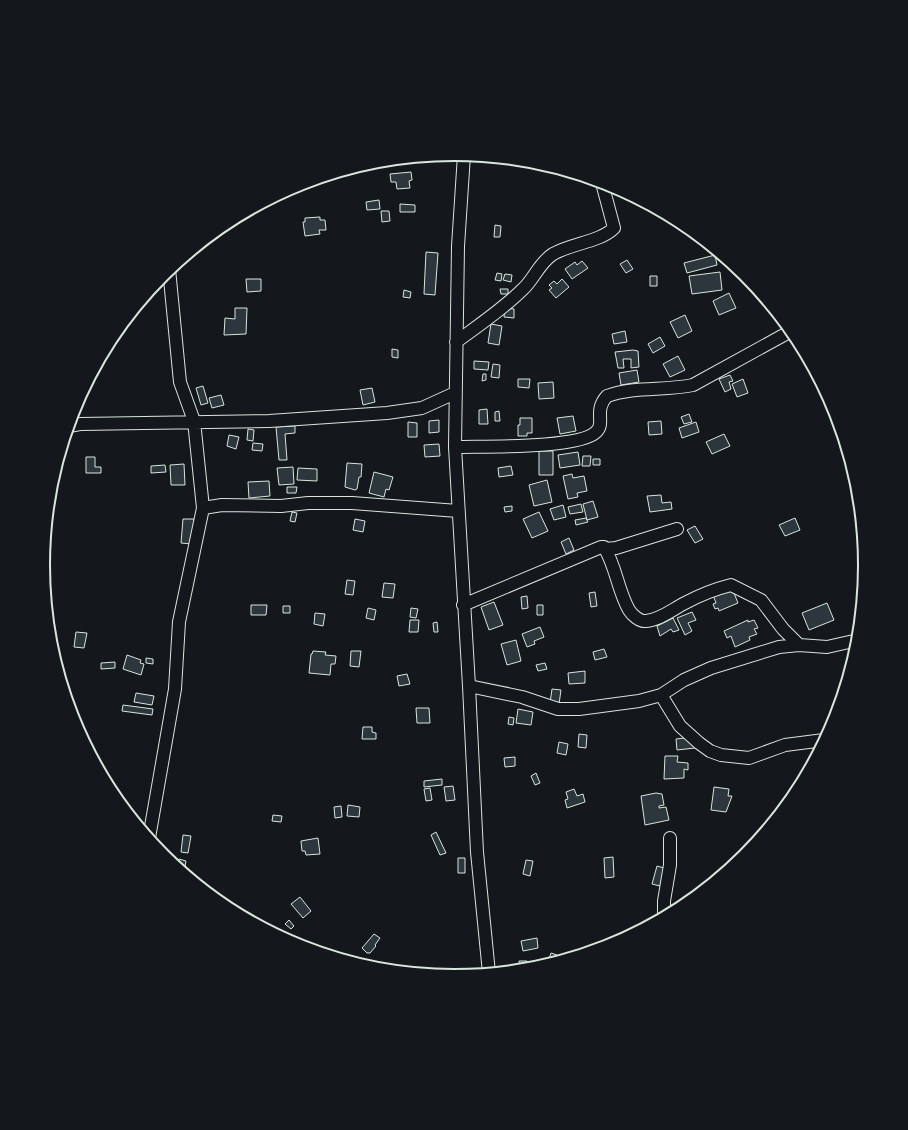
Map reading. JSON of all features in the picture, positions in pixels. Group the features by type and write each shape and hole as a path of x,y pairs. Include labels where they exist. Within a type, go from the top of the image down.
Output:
{"street":[{"path":"464,161 458,246 455,447 463,605 470,686 477,852 489,967"},
{"path":"456,342 525,288 542,264 552,255 573,245 604,235 614,228 604,190"},
{"path":"150,831 175,689 179,622 203,508 194,421 180,382 170,277"},
{"path":"455,447 555,444 582,440 594,434 598,430 600,425 599,407 607,396 643,388 677,388 693,385 785,334"},
{"path":"75,425 269,420 410,411 438,402 455,393"},
{"path":"203,508 222,505 281,506 308,503 352,503 458,511"},
{"path":"463,605 596,547 601,546 605,549 616,548 677,529"},
{"path":"605,549 630,612 640,621 645,622 659,617 685,603 717,589 731,585 761,600 783,629 799,646"},
{"path":"470,686 522,697 558,709 578,709 639,701 661,695 684,680 711,668 779,647 827,647 850,642"},
{"path":"661,695 680,726 699,744 710,751 721,755 748,758 785,746 817,741"},
{"path":"664,910 670,865 670,838"}],"building":[{"path":"411,172 412,180 409,181 410,188 397,189 396,182 391,182 390,174"},
{"path":"379,200 380,209 367,210 366,202"},
{"path":"400,204 415,205 415,212 400,212"},
{"path":"381,211 389,211 390,221 382,222"},
{"path":"320,217 320,220 325,220 326,230 319,230 320,234 305,236 303,222 305,222 305,218"},
{"path":"495,225 501,226 500,237 494,237"},
{"path":"426,252 438,253 435,295 424,294"},
{"path":"713,255 715,257 717,265 687,273 684,263"},
{"path":"627,260 633,269 626,273 620,264"},
{"path":"582,261 588,268 572,279 565,269 575,262 577,265"},
{"path":"720,272 722,290 692,294 689,276"},
{"path":"497,273 502,274 501,281 495,280"},
{"path":"505,274 512,275 511,282 503,280"},
{"path":"650,276 657,276 657,286 650,286"},
{"path":"246,279 261,279 261,291 247,292"},
{"path":"562,279 569,287 556,298 549,290 552,288 549,285 554,281 557,284"},
{"path":"500,289 508,289 508,294 501,294"},
{"path":"404,290 411,292 410,298 403,297"},
{"path":"729,293 736,308 719,315 713,301"},
{"path":"235,308 247,308 246,334 224,335 225,318 235,319"},
{"path":"505,308 514,309 514,318 504,317"},
{"path":"685,315 692,331 678,338 670,322"},
{"path":"491,324 502,326 499,345 488,343"},
{"path":"625,331 627,342 614,344 612,334"},
{"path":"660,337 665,346 653,353 648,344"},
{"path":"392,349 398,350 398,358 392,357"},
{"path":"633,350 638,351 639,367 631,368 631,359 623,359 624,368 618,368 615,352"},
{"path":"678,356 685,370 670,377 663,364"},
{"path":"474,361 489,362 488,370 474,369"},
{"path":"493,364 500,365 499,378 491,377"},
{"path":"637,370 639,382 621,385 619,373"},
{"path":"483,374 486,374 486,380 482,381"},
{"path":"730,375 733,381 729,382 731,389 725,392 719,379"},
{"path":"518,379 530,379 529,388 518,387"},
{"path":"743,379 748,393 737,397 732,384"},
{"path":"553,382 554,398 539,399 538,383"},
{"path":"203,386 208,403 201,405 196,388"},
{"path":"372,388 375,402 363,405 360,390"},
{"path":"221,395 224,405 212,408 209,398"},
{"path":"487,409 488,424 479,424 479,410"},
{"path":"499,411 500,421 495,421 495,412"},
{"path":"689,414 692,422 684,424 681,417"},
{"path":"573,416 576,431 560,434 557,418"},
{"path":"520,418 532,418 532,433 527,433 527,436 518,436 518,425 520,425"},
{"path":"439,420 439,432 429,433 429,421"},
{"path":"661,421 662,434 649,435 648,422"},
{"path":"408,422 417,423 417,437 408,437"},
{"path":"696,422 699,432 682,438 679,428"},
{"path":"295,426 295,433 285,434 287,460 279,460 276,427"},
{"path":"248,429 254,430 253,441 247,440"},
{"path":"724,434 730,446 712,454 706,442"},
{"path":"229,435 239,437 236,449 227,446"},
{"path":"253,443 263,444 262,451 252,450"},
{"path":"439,444 440,456 425,457 424,445"},
{"path":"539,451 553,451 553,475 539,475"},
{"path":"578,452 580,465 560,468 558,455"},
{"path":"583,456 591,456 590,466 582,466"},
{"path":"86,457 95,457 95,467 101,467 101,473 86,473"},
{"path":"593,459 600,459 600,465 593,465"},
{"path":"347,463 362,464 361,477 359,477 357,489 355,490 345,487"},
{"path":"184,464 185,485 171,485 170,465"},
{"path":"165,465 166,472 151,473 151,466"},
{"path":"511,466 513,475 499,477 498,468"},
{"path":"293,467 294,484 279,485 277,468"},
{"path":"298,468 317,469 317,481 297,480"},
{"path":"374,472 393,477 389,490 386,489 384,497 369,493"},
{"path":"572,474 573,478 584,476 587,491 577,493 578,497 568,499 563,476"},
{"path":"547,480 552,502 534,506 529,485"},
{"path":"269,481 270,496 249,498 248,482"},
{"path":"287,487 297,487 296,493 287,493"},
{"path":"661,495 662,503 671,502 672,509 650,512 647,496"},
{"path":"593,501 598,517 587,520 583,504"},
{"path":"581,504 583,512 570,514 568,507"},
{"path":"563,505 566,517 554,520 550,509"},
{"path":"512,506 512,511 505,512 504,507"},
{"path":"292,512 297,513 295,522 290,521"},
{"path":"539,512 548,531 532,538 523,519"},
{"path":"586,518 588,522 576,525 575,520"},
{"path":"795,518 800,530 785,536 779,525"},
{"path":"183,519 194,519 192,544 181,543"},
{"path":"355,519 365,521 363,532 353,530"},
{"path":"695,526 703,539 695,543 687,530"},
{"path":"569,538 574,550 566,554 561,542"},
{"path":"347,580 355,581 353,595 345,594"},
{"path":"384,583 395,584 393,598 382,597"},
{"path":"732,588 738,603 719,611 718,608 715,609 713,604 716,603 713,595"},
{"path":"595,592 597,606 591,607 589,593"},
{"path":"527,596 528,608 522,609 521,597"},
{"path":"494,602 503,625 489,630 481,607"},
{"path":"827,603 834,620 809,630 802,613"},
{"path":"251,605 267,605 266,615 251,615"},
{"path":"537,605 543,605 543,615 537,615"},
{"path":"283,606 290,606 290,613 283,613"},
{"path":"368,608 376,610 374,620 366,618"},
{"path":"411,608 418,609 416,618 410,617"},
{"path":"692,612 696,620 688,623 692,631 685,635 677,618"},
{"path":"315,613 325,614 323,626 314,624"},
{"path":"673,618 679,630 673,632 671,629 660,636 657,626"},
{"path":"410,620 419,620 418,632 409,632"},
{"path":"748,620 748,622 754,620 758,628 754,629 757,634 749,637 750,640 735,647 731,636 727,638 724,631"},
{"path":"437,622 438,632 434,632 433,623"},
{"path":"540,627 544,637 534,641 535,644 527,647 522,634"},
{"path":"76,632 87,633 84,648 74,647"},
{"path":"516,640 521,661 507,665 501,644"},
{"path":"604,649 607,657 595,660 593,652"},
{"path":"313,651 326,652 325,655 336,656 335,664 331,664 330,675 309,673 311,654"},
{"path":"351,651 361,651 359,667 350,666"},
{"path":"127,655 141,660 140,663 144,664 141,675 123,669"},
{"path":"146,658 153,659 153,664 146,663"},
{"path":"115,662 115,668 101,669 101,663"},
{"path":"545,663 547,669 538,671 536,665"},
{"path":"585,671 585,683 569,684 568,673"},
{"path":"407,674 410,684 399,686 397,676"},
{"path":"552,689 561,690 559,704 550,703"},
{"path":"136,693 154,696 152,705 134,702"},
{"path":"123,705 153,709 152,715 122,711"},
{"path":"416,708 429,708 430,723 417,723"},
{"path":"518,709 533,712 531,725 516,723"},
{"path":"509,717 514,718 513,725 508,724"},
{"path":"363,727 372,727 372,732 376,733 376,739 362,739"},
{"path":"579,734 587,735 586,748 578,747"},
{"path":"693,737 695,748 677,750 676,739"},
{"path":"559,742 568,744 566,755 557,753"},
{"path":"665,756 678,756 677,762 688,763 688,770 684,769 684,778 664,779"},
{"path":"515,757 515,766 505,767 504,758"},
{"path":"536,773 540,783 535,785 531,776"},
{"path":"442,779 442,785 424,787 424,781"},
{"path":"453,786 455,800 446,801 444,787"},
{"path":"714,787 729,789 728,796 732,796 726,812 711,810"},
{"path":"430,788 432,800 426,801 424,789"},
{"path":"574,789 577,796 583,794 585,802 567,808 565,800 568,799 566,792"},
{"path":"656,793 662,794 664,805 659,806 659,808 666,807 669,820 645,825 641,796"},
{"path":"348,805 360,807 359,817 347,816"},
{"path":"341,806 342,817 335,818 334,807"},
{"path":"273,815 282,816 281,822 272,821"},
{"path":"436,832 446,853 440,855 431,835"},
{"path":"183,835 191,836 188,853 181,852"},
{"path":"318,838 320,854 306,855 305,851 302,851 301,841"},
{"path":"613,857 614,877 605,878 604,858"},
{"path":"458,858 465,858 465,873 458,873"},
{"path":"179,859 186,861 185,866 179,861"},
{"path":"526,860 533,861 530,876 523,874"},
{"path":"657,866 664,868 660,886 652,884"},
{"path":"300,897 311,911 303,918 291,904"},
{"path":"289,920 294,926 291,929 285,924"},
{"path":"374,934 380,938 370,953 367,953 362,948"},
{"path":"537,938 538,948 523,951 521,941"},
{"path":"551,953 557,955 557,956 550,957"},
{"path":"519,961 527,961 527,962 519,964"}]}
